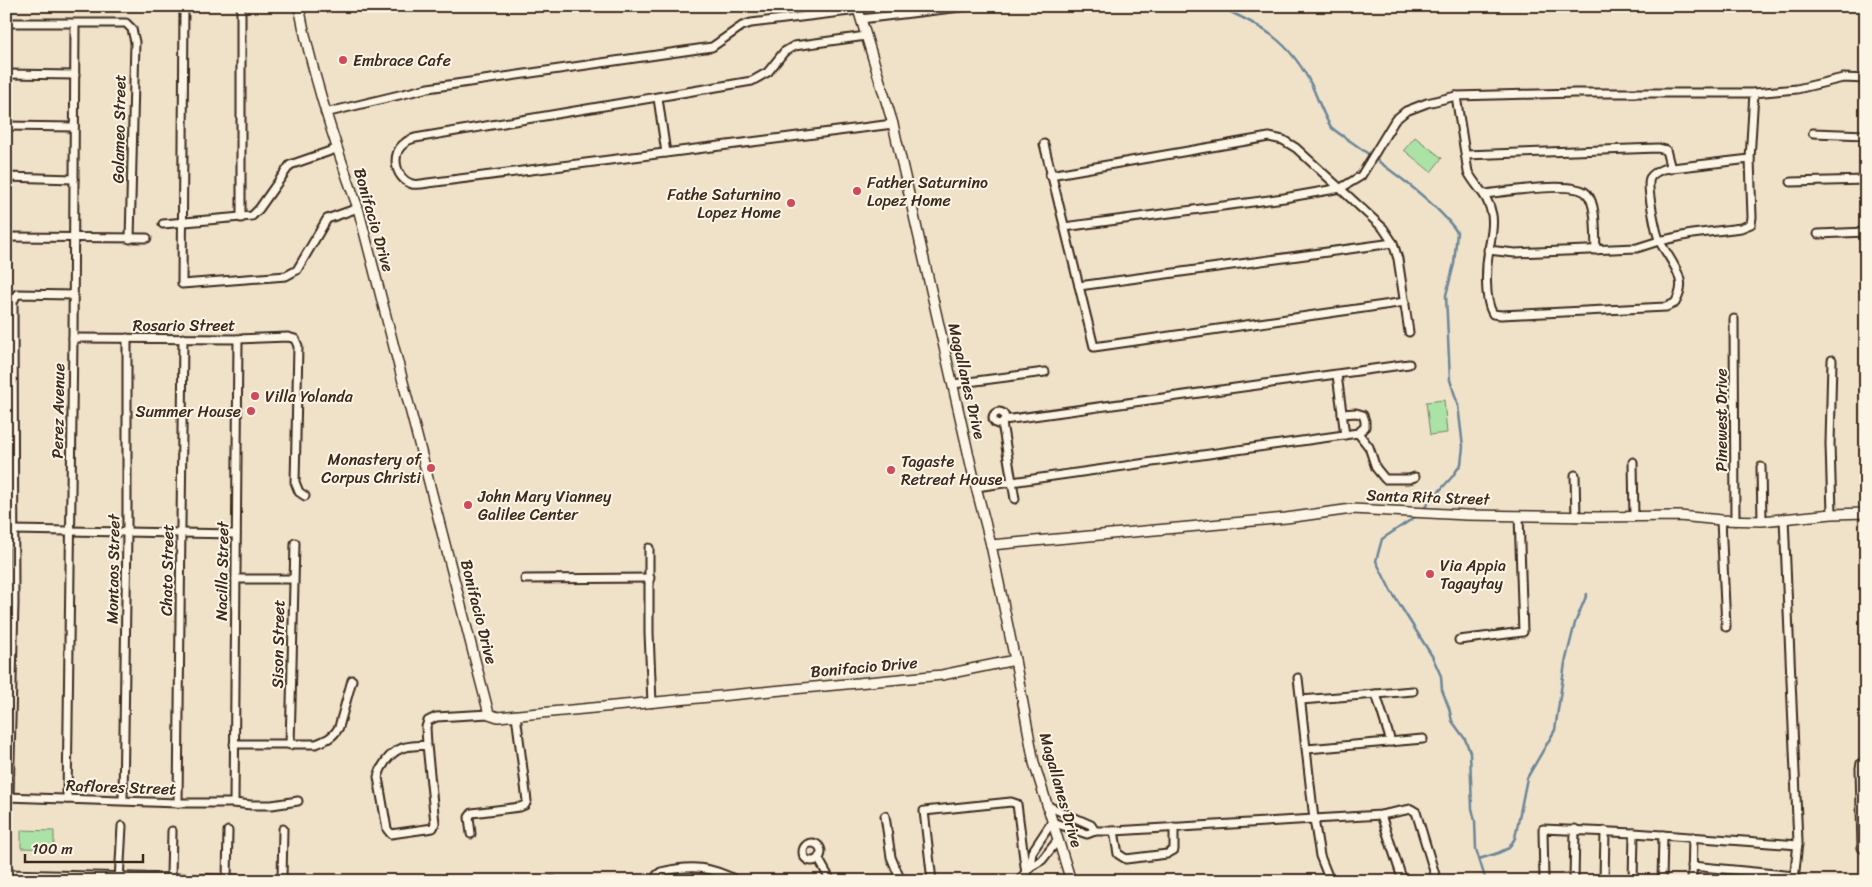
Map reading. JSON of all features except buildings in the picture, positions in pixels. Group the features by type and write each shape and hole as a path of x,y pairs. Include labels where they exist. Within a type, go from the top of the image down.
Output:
{"street":[{"path":"184,6 182,284 286,276 297,270 327,219 358,208"},
{"path":"241,6 241,218"},
{"name":"Bonifacio Drive","path":"298,6 325,113 358,208 489,714 498,717 942,675 1016,660"},
{"path":"325,113 428,88 712,47 742,26 751,23 858,12 969,6"},
{"name":"Magallanes Drive","path":"858,12 893,124 991,545 1016,660 1034,763 1071,881"},
{"path":"6,23 74,24"},
{"name":"Golameo Street","path":"74,24 126,23 132,29 135,42 130,239"},
{"name":"Perez Avenue","path":"67,799 74,238 74,24"},
{"path":"866,36 794,46 784,52 768,72 752,81 416,138 404,143 398,153 395,164 400,176 412,184 428,184 893,124"},
{"path":"6,74 75,75"},
{"path":"1064,227 1275,199 1341,188 1361,176 1395,120 1406,111 1427,103 1456,96 1575,93 1754,93 1797,89 1843,78 1866,79"},
{"path":"1488,250 1515,254 1637,248 1692,234 1742,228 1751,224 1750,159 1754,93"},
{"path":"1456,96 1468,172 1474,183 1485,194 1492,213 1493,225 1488,250 1486,280 1490,309 1493,314 1666,307 1675,302 1679,294 1681,282 1674,264 1659,241 1649,190 1650,179 1655,172 1663,168 1750,159"},
{"path":"658,98 666,153"},
{"path":"6,126 74,127"},
{"path":"1813,133 1866,135"},
{"path":"1050,175 1269,138 1283,140 1296,148 1341,188 1383,228 1393,243 1398,259 1409,332"},
{"path":"1044,144 1050,175 1094,347 1405,302"},
{"path":"1466,155 1658,148 1666,150 1671,168"},
{"path":"163,224 252,216 290,165 336,149"},
{"path":"6,177 74,179"},
{"path":"1791,182 1866,180"},
{"path":"1485,194 1534,188 1579,189 1587,193 1591,200 1594,214 1596,250"},
{"path":"1818,234 1866,232"},
{"path":"6,237 147,238"},
{"path":"1079,286 1393,243"},
{"path":"8,797 10,602 13,530 10,461 14,302 17,294 73,295"},
{"name":"Pinewest Drive","path":"1734,319 1735,521"},
{"name":"Rosario Street","path":"73,338 238,339 288,337 295,339 298,346 295,482 299,492 305,496"},
{"name":"Montaos Street","path":"123,800 127,533 127,338"},
{"name":"Chato Street","path":"178,803 182,338"},
{"name":"Nacilla Street","path":"234,803 238,339"},
{"path":"1832,360 1830,444 1832,514"},
{"path":"1015,500 1003,422 1409,364"},
{"path":"953,384 1045,372"},
{"path":"1336,375 1345,435"},
{"path":"976,487 1358,433 1365,427 1362,415 1356,413 1342,414"},
{"path":"1358,433 1369,447 1376,468 1385,479 1409,479 1415,476"},
{"path":"1633,462 1634,516"},
{"path":"1761,467 1762,521"},
{"path":"1575,475 1576,517"},
{"name":"Santa Rita Street","path":"991,545 1286,518 1352,509 1519,516 1679,516 1735,521 1762,521 1832,514 1866,513"},
{"path":"1459,640 1523,632 1519,516"},
{"path":"1692,866 1795,878 1798,845 1784,518"},
{"path":"1721,520 1726,627"},
{"path":"13,530 236,534"},
{"name":"Sison Street","path":"290,745 295,544"},
{"path":"649,548 649,633 652,703"},
{"path":"525,579 650,578"},
{"path":"236,579 293,579"},
{"path":"1298,678 1314,819 1320,856 1330,881"},
{"path":"234,744 316,744 327,740 336,732 352,680"},
{"path":"1301,700 1413,690"},
{"path":"1376,694 1391,742"},
{"path":"427,745 400,748 390,756 380,769 378,777 387,829 392,834 433,828 435,824 427,745 426,727 428,721 436,717 489,714"},
{"path":"472,834 469,817 472,813 520,807 525,805 527,801 516,715"},
{"path":"1306,749 1424,739"},
{"path":"1862,848 1860,768 1861,763 1866,761"},
{"name":"Raflores Street","path":"8,797 258,805 298,801"},
{"path":"932,881 924,811 1011,802 1017,804 1028,870"},
{"path":"1048,806 1091,825 1095,831"},
{"path":"1028,870 1032,852 1052,822 1087,834 1095,831 1381,815 1410,809 1416,812 1437,881"},
{"path":"1381,815 1403,881"},
{"path":"885,816 891,857 901,881"},
{"path":"120,878 122,826"},
{"path":"1114,831 1118,854 1126,859 1167,854 1174,850 1174,827"},
{"path":"282,880 283,829"},
{"path":"1544,881 1543,829 1663,834 1798,845"},
{"path":"1574,881 1575,829"},
{"path":"171,877 172,831"},
{"path":"227,878 228,831"},
{"path":"1604,881 1605,831"},
{"path":"1633,881 1634,833"},
{"path":"1662,881 1663,834"},
{"path":"1692,881 1693,836"},
{"path":"1019,881 1028,870 1042,860 1058,840"},
{"path":"818,858 832,881"},
{"path":"656,881 657,875 661,872 696,867 710,868 738,881"},
{"path":"10,876 68,878 171,877 305,881"}],"green space":[{"path":"1415,137 1442,158 1431,172 1404,150"},
{"path":"1444,400 1447,433 1430,435 1426,402"},
{"path":"21,830 54,831 54,849 21,848"}],"waterway":[{"path":"1217,6 1260,27 1283,45 1293,56 1311,84 1326,119 1332,128 1412,187 1437,209 1457,232 1454,264 1446,295 1450,380 1458,405 1463,447 1461,464 1424,508"},
{"path":"1415,517 1382,539 1376,561 1391,591 1432,656 1441,676 1442,690 1452,721 1465,739 1470,752 1476,849 1486,881"},
{"path":"1479,859 1509,848 1515,838 1527,778 1555,730 1565,663 1575,623 1587,594"}],"place":[{"name":"Embrace Cafe","path":"343,60"},
{"name":"Father Saturnino Lopez Home","path":"857,191"},
{"name":"Fathe Saturnino Lopez Home","path":"791,203"},
{"name":"Villa Yolanda","path":"255,396"},
{"name":"Summer House","path":"251,411"},
{"name":"Monastery of Corpus Christi","path":"431,468"},
{"name":"Tagaste Retreat House","path":"891,470"},
{"name":"John Mary Vianney Galilee Center","path":"468,505"},
{"name":"Via Appia Tagaytay","path":"1430,574"}]}
